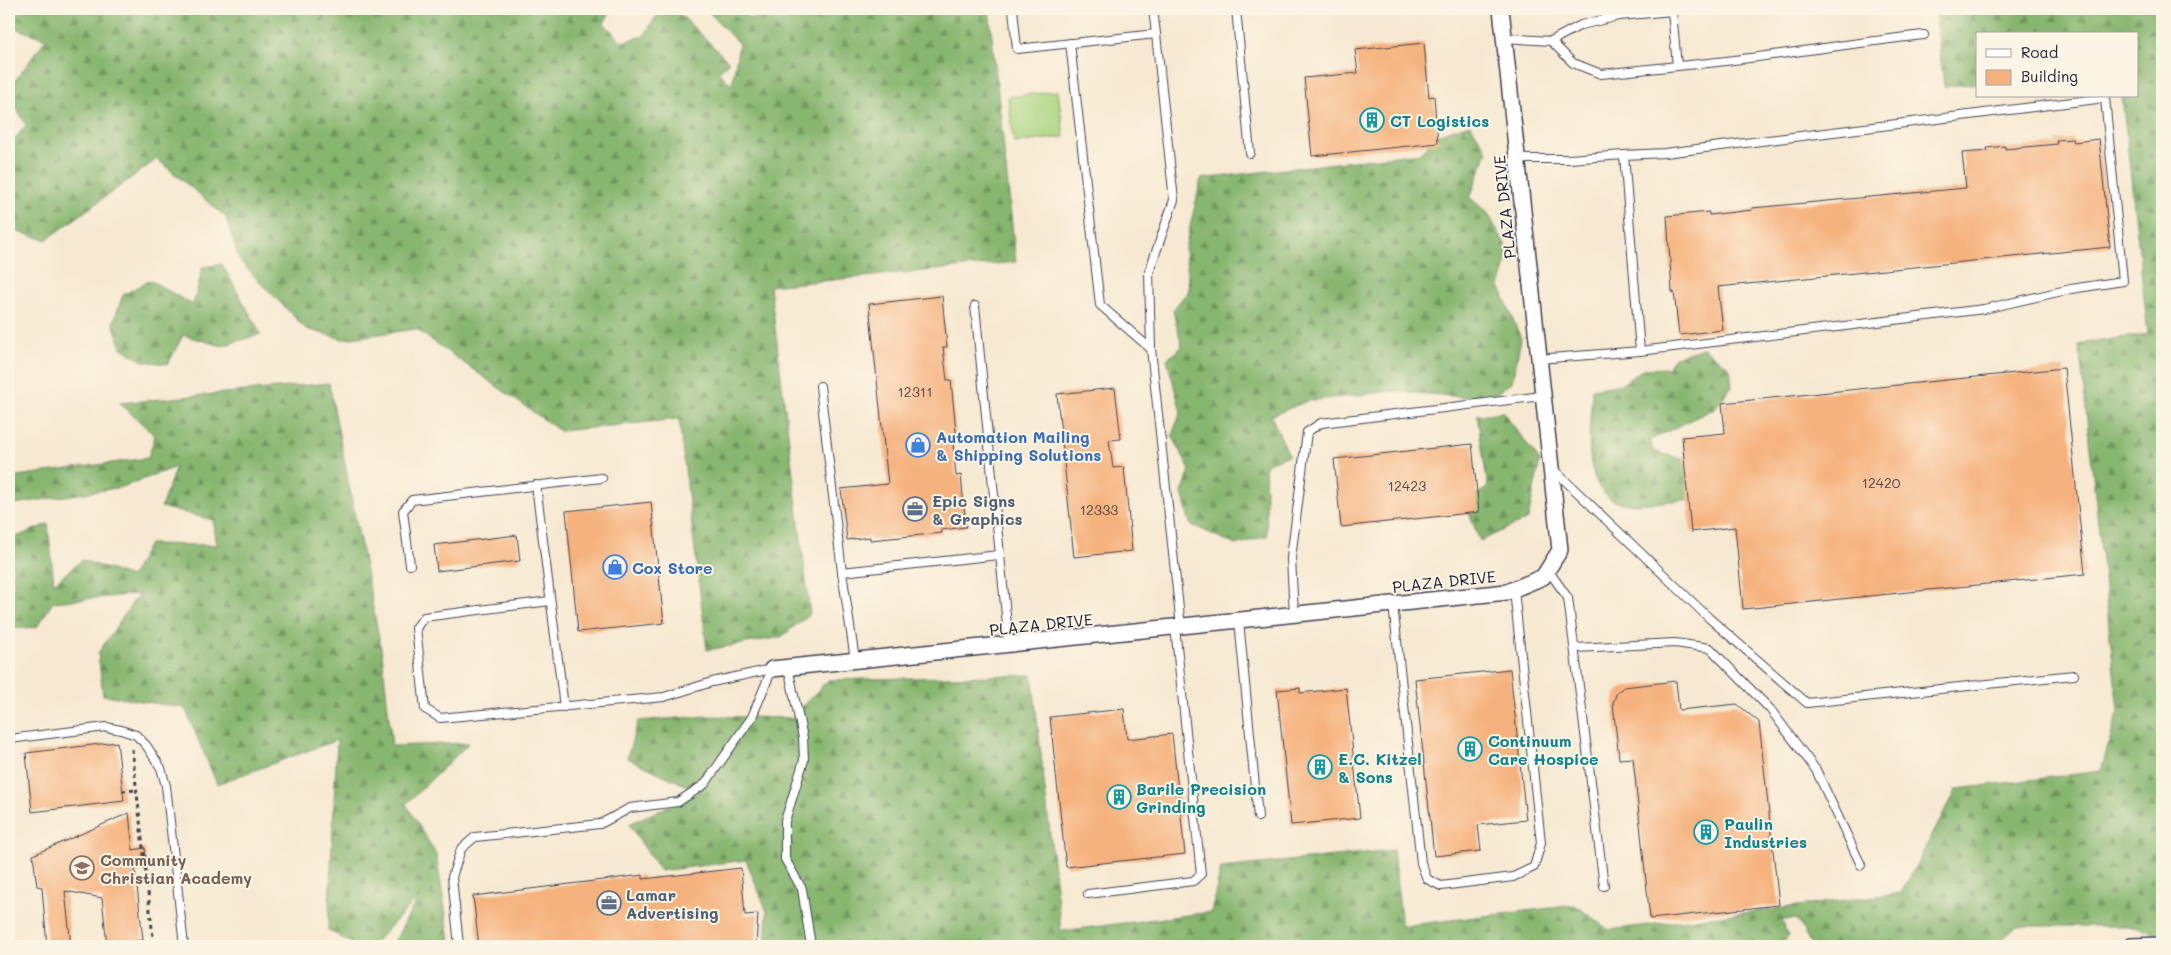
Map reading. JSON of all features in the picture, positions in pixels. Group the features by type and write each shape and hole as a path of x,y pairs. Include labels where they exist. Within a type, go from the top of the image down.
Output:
{"street":[{"name":"PLAZA DRIVE","path":"772,669 1294,615 1514,590 1543,577 1560,550 1501,9"},
{"path":"2131,946 2162,945"}],"lane":[{"path":"1013,9 1017,49 1156,34"},
{"path":"1088,894 1193,880 1200,874 1178,627 1150,349 1149,272 1174,200 1154,9"},
{"path":"1236,9 1250,153"},
{"path":"1504,38 1551,41 1581,25 1619,16 1672,11 1677,66"},
{"path":"1551,41 1572,63 1601,74 1743,61 1846,44 1924,35"},
{"path":"1070,44 1100,306 1150,349"},
{"path":"1517,159 1569,159 1665,153 2105,98 2123,280 2071,289 1984,309 1640,351 1538,359"},
{"path":"1624,155 1640,351"},
{"path":"975,306 1009,644"},
{"path":"820,386 842,572 855,660"},
{"path":"1294,615 1291,558 1308,432 1321,423 1542,396"},
{"path":"1551,468 1709,618 1807,703 2074,675"},
{"path":"410,565 403,512 412,500 602,478"},
{"path":"536,485 564,707"},
{"path":"842,572 1000,555"},
{"path":"1548,570 1568,598 1604,886"},
{"path":"1393,604 1421,863 1428,879 1441,886 1520,874 1534,867 1541,843 1514,590"},
{"path":"550,601 424,617 416,628 425,709 440,718 664,698 712,682 772,669"},
{"path":"1239,620 1258,817"},
{"path":"1575,648 1675,643 1710,648 1770,709 1816,770 1861,865"},
{"path":"788,667 804,738 804,760 785,821 785,859 802,889 811,946"},
{"path":"459,946 452,877 460,849 475,837 600,824 630,808 678,802 705,784 752,717 772,669"},
{"path":"9,739 106,727 130,733 146,745 161,768 166,786 184,946"}],"path":[{"path":"130,733 154,946"},
{"path":"122,791 136,790"}],"green space":[{"path":"9,9 612,9 604,23 622,42 644,36 657,15 678,12 729,62 718,72 732,85 739,44 708,11 710,9 734,9 752,19 755,9 989,9 1016,262 770,286 810,614 781,637 707,650 679,419 560,431 416,329 343,339 306,329 239,260 226,217 157,159 46,240 9,229 9,146 26,125 9,94 9,89 46,39 9,26"},
{"path":"1935,9 2162,9 2162,937 2138,926 2017,926 1995,946 1812,946 1797,919 1782,920 1788,936 1779,946 765,946 767,911 746,860 660,871 629,824 700,792 627,758 638,721 705,716 791,718 828,680 1032,675 1061,931 1211,912 1221,868 1393,850 1402,926 1575,905 1609,930 1901,893 1957,789 2101,771 2118,711 2079,344 2148,334 2122,98 2138,98 2138,32 1976,32 1976,83 1944,87"},
{"path":"1058,91 1064,137 1014,143 1008,97"},
{"path":"1470,124 1487,151 1470,198 1487,212 1509,251 1500,287 1521,339 1512,382 1488,399 1393,391 1307,401 1271,416 1289,455 1265,464 1267,536 1236,545 1190,524 1182,493 1190,470 1172,435 1181,412 1167,359 1182,347 1173,310 1189,290 1185,249 1201,179 1421,153 1436,135"},
{"path":"222,264 261,334 222,346 183,335 168,364 142,361 121,347 113,323 123,295 150,280 193,305 203,267"},
{"path":"1703,348 1730,368 1732,386 1715,408 1650,440 1653,451 1689,461 1694,499 1626,504 1607,496 1598,485 1590,455 1589,437 1592,389 1622,384 1643,369 1668,368 1675,357"},
{"path":"329,383 382,653 392,746 469,743 406,804 436,854 451,946 392,946 419,896 372,946 356,946 328,930 337,740 217,784 185,708 103,695 98,653 139,594 53,602 37,627 9,629 9,588 14,589 11,539 48,524 54,583 82,560 131,577 149,544 217,545 213,520 161,507 176,467 122,487 9,505 9,477 148,458 155,436 120,403"},
{"path":"1503,412 1540,461 1528,519 1480,541 1465,503 1488,487 1477,415"}],"building":[{"name":"CT Logistics","path":"1424,43 1429,97 1434,96 1438,143 1312,156 1304,78 1358,73 1355,50"},
{"path":"2073,139 2074,142 2099,139 2110,247 1718,287 1723,330 1679,335 1674,292 1672,292 1667,216 1709,212 1709,215 1752,210 1752,208 1966,188 1962,153 1988,151 1987,148 2005,146 2005,149 2057,144 2056,140"},
{"path":"942,296 947,347 943,347 947,380 951,380 957,442 953,443 956,476 961,475 966,527 941,530 942,533 870,540 870,537 847,540 841,489 888,484 869,304"},
{"path":"2064,368 2085,574 1743,609 1735,527 1691,532 1682,437 1725,433 1722,403"},
{"path":"1115,388 1121,439 1109,440 1113,468 1124,467 1132,551 1074,557 1057,394"},
{"path":"1472,444 1479,512 1341,527 1334,459"},
{"name":"Cox Store","path":"651,502 664,623 578,632 566,511"},
{"path":"517,535 520,561 437,571 434,545"},
{"name":"Continuum Care Hospice","path":"1510,669 1526,820 1478,825 1481,851 1434,856 1415,679"},
{"name":"Paulin Industries","path":"1676,681 1679,710 1737,704 1759,722 1779,905 1650,919 1633,758 1619,759 1613,703 1617,692 1624,687"},
{"name":"E.C. Kitzel & Sons","path":"1300,688 1300,693 1346,688 1360,818 1291,825 1277,690"},
{"name":"Barile Precision Grinding","path":"1124,709 1127,739 1172,734 1185,854 1066,867 1050,717"},
{"path":"117,742 124,801 32,812 26,753"},
{"path":"129,813 133,850 145,848 147,868 135,869 143,940 135,941 135,946 107,946 102,898 65,891 71,946 47,946 42,887 37,886 33,855"},
{"name":"Lamar Advertising","path":"741,868 745,915 758,914 756,946 479,946 473,896 643,875 643,879"}],"place":[{"name":"CT Logistics","path":"1372,120"},
{"name":"Automation Mailing & Shipping Solutions","path":"918,445"},
{"name":"Epic Signs & Graphics","path":"915,509"},
{"name":"Cox Store","path":"615,567"},
{"name":"Continuum Care Hospice","path":"1470,749"},
{"name":"E.C. Kitzel & Sons","path":"1320,767"},
{"name":"Barile Precision Grinding","path":"1119,797"},
{"name":"Paulin Industries","path":"1706,832"},
{"name":"Community Christian Academy","path":"82,868"},
{"name":"Lamar Advertising","path":"609,903"}]}
